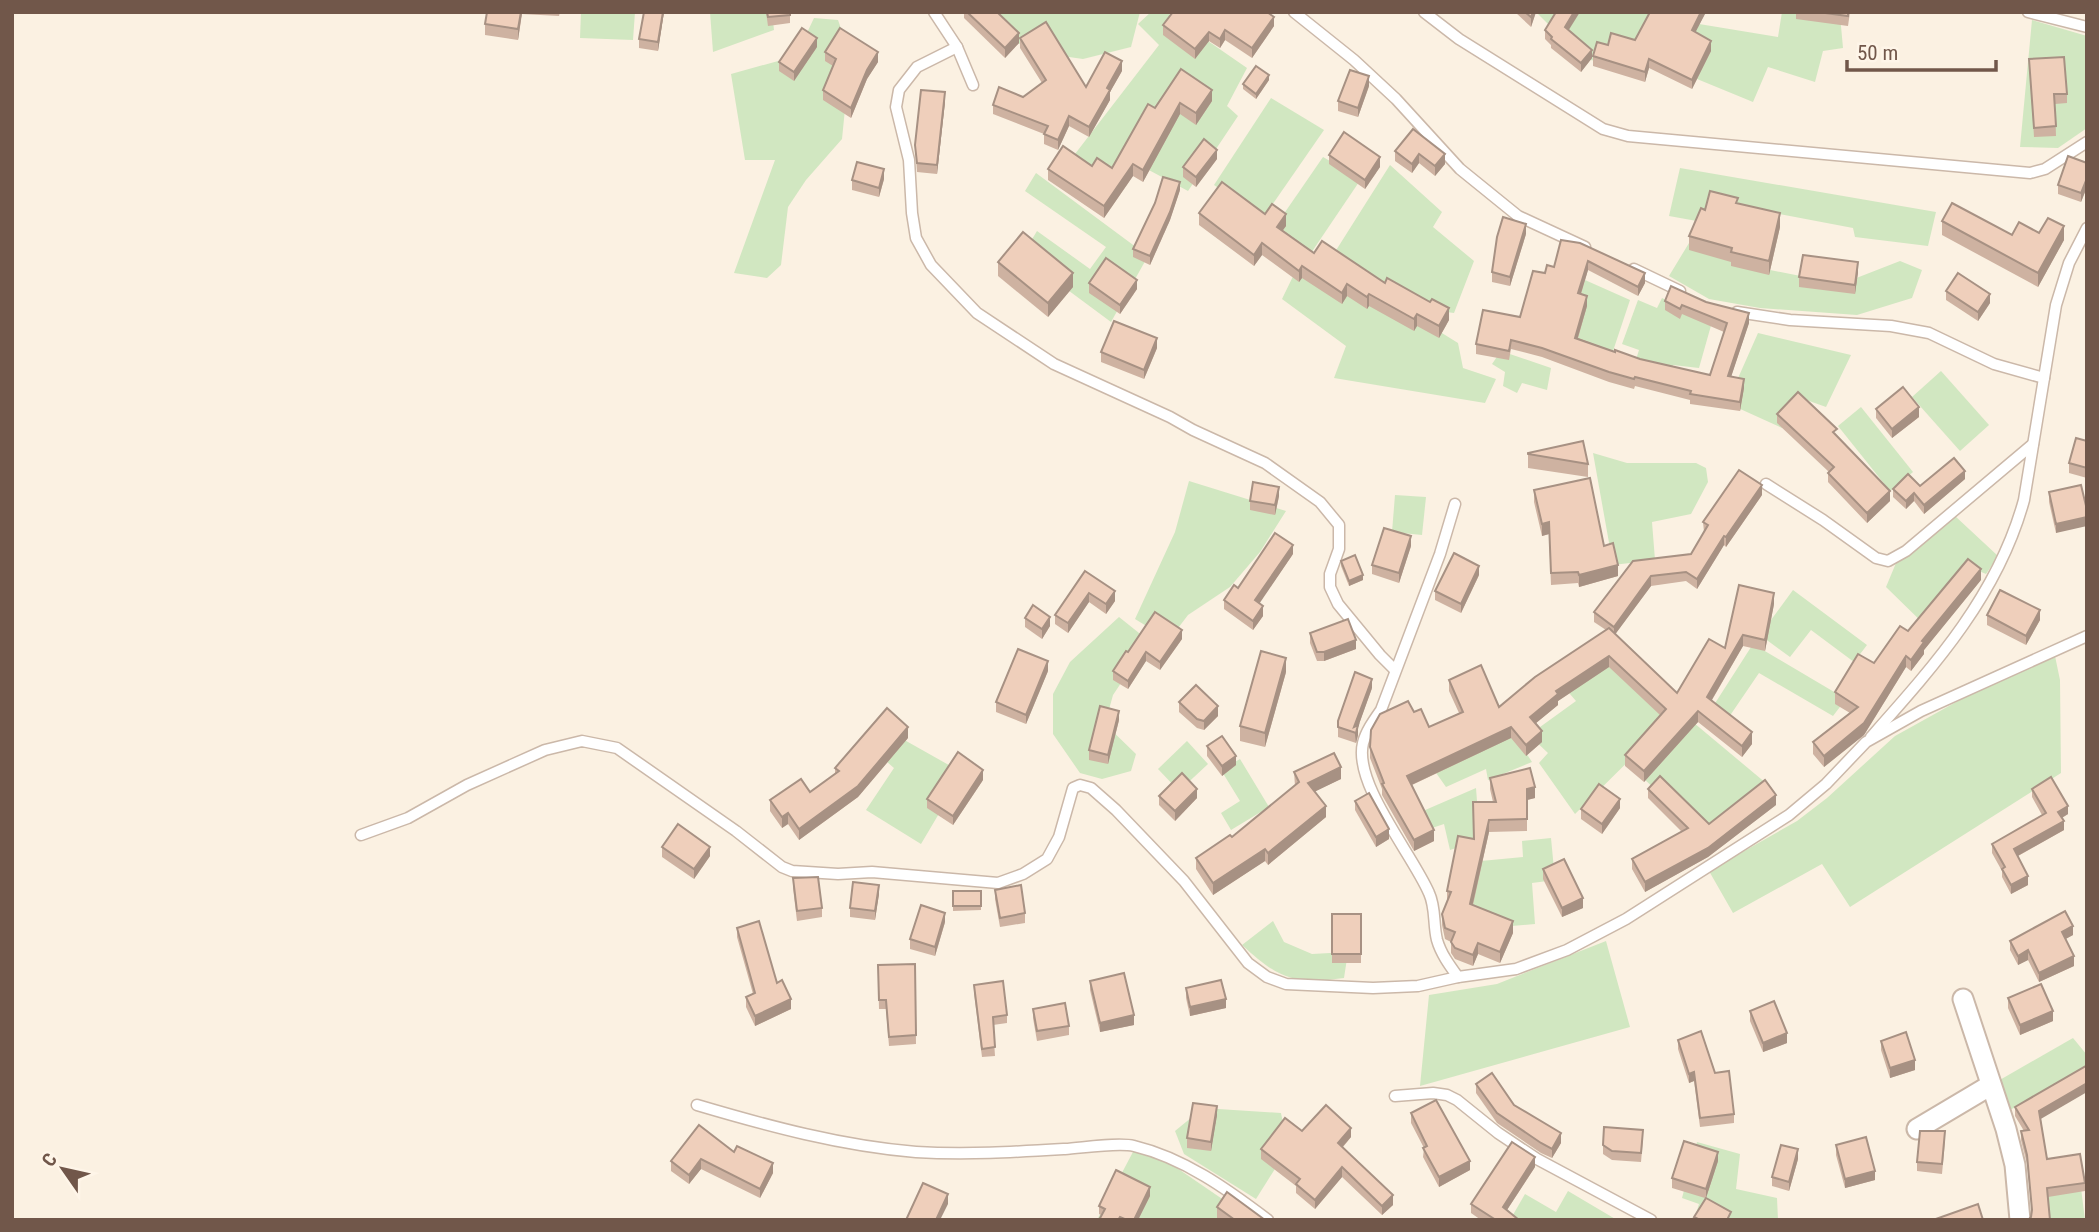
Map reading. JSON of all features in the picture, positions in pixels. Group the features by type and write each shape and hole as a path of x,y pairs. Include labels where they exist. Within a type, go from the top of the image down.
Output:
{"street":[{"path":"1963,999 2015,1165 2020,1220"},
{"path":"1917,1129 1991,1085"}],"lane":[{"path":"934,12 957,47 973,85"},
{"path":"1294,12 1354,60 1396,99 1460,169 1518,216 1595,251"},
{"path":"1424,12 1459,39 1602,129 1628,136 2030,173 2045,169 2087,142"},
{"path":"2028,12 2087,27"},
{"path":"957,47 917,67 900,90 897,107 909,160 916,238 931,265 977,313 1055,364 1265,463 1320,502 1339,525 1340,536 1330,574 1330,587 1338,604 1395,670"},
{"path":"361,835 408,818 467,785 545,750 582,741 617,748 736,831 782,867 792,871 838,874 872,872 998,883 1023,874 1047,859 1059,837 1073,788 1080,785 1091,788 1116,810 1184,881 1248,963 1266,977 1286,984 1361,988 1418,986 1516,969 1567,950 1626,919 1789,815 1826,784 1924,677 1982,599 2017,526 2024,500 2056,305 2069,263 2087,228"},
{"path":"1629,266 1685,293"},
{"path":"1721,308 1746,315 1891,326 1929,333 1994,364 2044,378"},
{"path":"1766,484 1876,558 1888,561 1906,551 2033,444"},
{"path":"1455,504 1440,554 1381,710 1369,727 1362,745 1364,766 1385,817 1430,894 1437,940 1458,977"},
{"path":"1866,742 1921,711 2087,636"},
{"path":"1395,1096 1433,1093 1457,1100 1498,1133 1537,1159 1651,1220"},
{"path":"698,1105 753,1122 850,1143 916,1152 995,1154 1131,1145 1173,1160 1221,1184 1268,1220"}],"green space":[{"path":"581,12 635,12 633,40 580,38"},
{"path":"710,12 772,12 774,30 713,52"},
{"path":"964,12 1140,12 1131,47 1083,59 1034,52"},
{"path":"1151,12 1166,12 1247,68 1227,106 1238,116 1188,191 1132,161 1112,187 1075,154 1159,45 1138,24"},
{"path":"1659,12 1625,65 1583,59 1537,13"},
{"path":"1782,12 1840,15 1843,48 1823,51 1815,82 1768,67 1753,102 1680,72 1693,23 1778,37"},
{"path":"814,18 838,20 852,60 842,139 806,180 788,207 781,265 767,278 734,273 775,160 745,160 731,74 796,56"},
{"path":"2032,20 2087,36 2087,128 2058,148 2020,147"},
{"path":"1271,98 1324,130 1263,218 1214,185"},
{"path":"1323,157 1361,179 1309,256 1270,234"},
{"path":"1390,165 1442,212 1433,227 1474,261 1454,313 1410,307 1328,263"},
{"path":"1680,168 1936,212 1928,246 1855,237 1853,228 1738,206 1730,227 1669,216"},
{"path":"1036,173 1148,256 1111,322 1022,256 1037,231 1090,269 1106,247 1025,191"},
{"path":"1689,243 1760,268 1841,284 1900,261 1922,270 1912,298 1857,315 1760,308 1709,299 1669,276"},
{"path":"1300,262 1458,343 1463,368 1496,379 1485,403 1334,378 1346,346 1282,299"},
{"path":"1585,280 1630,300 1612,354 1566,341"},
{"path":"1662,298 1712,322 1699,368 1673,365 1667,381 1633,369 1639,350 1622,344 1638,300 1657,308"},
{"path":"1758,333 1851,355 1826,407 1798,397 1782,428 1727,403"},
{"path":"1501,351 1551,368 1547,390 1522,383 1517,393 1503,386 1505,372 1492,364"},
{"path":"1941,371 1989,425 1960,451 1912,397"},
{"path":"1861,407 1913,472 1890,491 1838,426"},
{"path":"1593,453 1627,463 1696,463 1706,468 1708,482 1691,514 1652,522 1655,560 1613,565"},
{"path":"1189,481 1286,511 1260,552 1230,587 1188,615 1169,640 1135,619 1175,532"},
{"path":"1395,495 1426,497 1422,535 1392,532"},
{"path":"1955,516 1998,556 1986,574 1979,571 1928,628 1886,587 1896,563"},
{"path":"1793,590 1867,645 1854,662 1811,630 1790,657 1760,635"},
{"path":"1119,617 1149,641 1113,695 1105,724 1136,754 1131,771 1102,779 1080,773 1053,734 1053,694 1070,662"},
{"path":"1753,644 1846,699 1833,716 1759,673 1729,717 1712,708"},
{"path":"2055,656 2060,680 2061,773 1850,907 1822,864 1733,913 1709,871 1797,821 1827,798 1895,736 1967,696"},
{"path":"1609,657 1668,722 1575,814 1539,763 1548,753 1529,735 1576,701 1564,687"},
{"path":"1694,723 1767,784 1702,833 1643,778"},
{"path":"892,733 963,773 921,844 866,810 894,768 879,755"},
{"path":"1513,733 1532,762 1488,780 1486,769 1446,787 1427,760"},
{"path":"1187,741 1208,764 1179,791 1158,769"},
{"path":"1240,759 1269,807 1231,830 1221,813 1240,801 1221,770"},
{"path":"1476,788 1480,840 1450,850 1444,824 1420,832 1416,814"},
{"path":"1551,838 1555,880 1532,883 1535,924 1466,930 1460,863 1523,857 1522,841"},
{"path":"1273,921 1284,942 1312,954 1348,952 1344,978 1312,981 1288,977 1277,972 1242,945"},
{"path":"1606,941 1630,1027 1420,1086 1429,995 1497,984"},
{"path":"2073,1038 2087,1055 2087,1067 2010,1110 1998,1081"},
{"path":"1203,1108 1281,1113 1288,1148 1256,1199 1184,1154 1175,1131"},
{"path":"1697,1142 1740,1154 1736,1189 1777,1198 1778,1220 1694,1220 1699,1204 1682,1198"},
{"path":"1134,1150 1174,1166 1253,1220 1097,1220"},
{"path":"2081,1188 2085,1220 2042,1220 2039,1192"},
{"path":"1568,1191 1617,1220 1510,1220 1525,1194 1556,1212"}],"building":[{"path":"487,12 521,12 518,29 485,24"},
{"path":"644,12 663,12 658,42 639,39"},
{"path":"767,12 790,12 790,15 768,17"},
{"path":"967,12 997,12 1019,33 1005,48"},
{"path":"1173,12 1267,12 1274,17 1252,48 1225,30 1220,39 1209,32 1195,49 1163,25"},
{"path":"1556,12 1574,12 1565,27 1592,50 1581,63 1551,39 1545,30"},
{"path":"1650,12 1701,12 1692,30 1711,41 1692,80 1649,59 1645,72 1593,56 1597,42 1608,45 1611,33 1635,40"},
{"path":"1818,12 1848,12 1848,16"},
{"path":"1046,22 1086,87 1105,52 1122,61 1107,88 1110,90 1089,127 1069,116 1058,140 1044,134 1048,126 993,105 999,87 1023,97 1046,80 1020,38"},
{"path":"802,28 817,38 794,72 779,62"},
{"path":"840,28 878,52 851,108 823,90 836,59 825,52"},
{"path":"2064,57 2067,94 2054,94 2056,126 2034,128 2029,59"},
{"path":"1256,66 1269,75 1256,94 1243,84"},
{"path":"1181,69 1212,90 1196,113 1180,103 1143,170 1133,164 1104,206 1048,169 1063,146 1092,166 1097,158 1112,168 1148,104 1155,108"},
{"path":"1350,70 1369,76 1358,108 1338,101"},
{"path":"921,90 945,92 937,165 917,163 915,145"},
{"path":"1413,129 1445,154 1435,166 1419,154 1412,164 1395,151"},
{"path":"1344,132 1380,157 1365,180 1329,155"},
{"path":"1204,139 1217,150 1196,177 1183,167"},
{"path":"2068,156 2087,163 2087,178 2081,193 2058,185"},
{"path":"857,162 884,169 879,188 852,180"},
{"path":"1163,177 1180,182 1150,256 1133,249 1155,203"},
{"path":"1222,182 1265,214 1272,204 1286,214 1277,227 1314,253 1322,241 1385,283 1387,278 1430,302 1432,299 1449,308 1439,326 1417,314 1414,319 1369,294 1367,297 1347,284 1342,293 1302,266 1299,271 1262,243 1254,255 1199,213"},
{"path":"1710,191 1738,198 1736,203 1780,213 1769,261 1731,252 1732,248 1689,236 1701,208 1705,210"},
{"path":"1952,203 2012,235 2019,222 2039,233 2048,218 2064,226 2038,273 1942,221"},
{"path":"1503,217 1526,224 1510,277 1492,272"},
{"path":"1023,232 1073,273 1048,303 998,262"},
{"path":"1561,240 1580,243 1645,273 1638,287 1588,261 1578,293 1587,296 1575,338 1640,359 1710,375 1727,323 1682,305 1680,309 1665,301 1671,286 1706,302 1749,313 1728,376 1744,379 1740,402 1690,394 1691,391 1635,377 1634,379 1511,340 1509,351 1476,344 1483,310 1520,317 1533,271 1545,273 1547,265 1554,267"},
{"path":"1803,255 1858,262 1855,285 1799,277"},
{"path":"1106,258 1137,280 1120,305 1089,283"},
{"path":"1958,273 1990,294 1978,312 1946,291"},
{"path":"1114,321 1157,338 1144,370 1101,352"},
{"path":"1903,387 1919,407 1892,429 1876,409"},
{"path":"1798,392 1837,429 1833,432 1890,491 1867,513 1828,473 1834,467 1777,414"},
{"path":"2076,438 2087,441 2087,468 2069,463"},
{"path":"1583,441 1588,464 1528,454 1528,453"},
{"path":"1954,458 1965,471 1924,505 1914,493 1906,501 1893,489 1908,474 1920,486"},
{"path":"1739,470 1762,485 1726,537 1724,536 1697,579 1686,572 1651,576 1614,627 1594,612 1633,561 1691,554 1708,525 1703,522"},
{"path":"1590,478 1604,546 1613,543 1618,565 1579,575 1578,572 1551,573 1549,522 1542,524 1534,490"},
{"path":"1253,482 1279,487 1275,505 1250,501"},
{"path":"2081,485 2087,517 2056,524 2049,492"},
{"path":"1384,528 1411,536 1399,573 1372,565"},
{"path":"1275,533 1293,545 1255,600 1263,606 1253,621 1224,600 1234,585 1238,588"},
{"path":"1454,553 1479,566 1461,604 1435,591"},
{"path":"1355,555 1363,575 1349,581 1341,561"},
{"path":"1968,559 1981,569 1922,641 1924,642 1911,660 1906,656 1864,723 1824,756 1813,742 1858,707 1835,692 1858,654 1874,663 1900,626 1908,631"},
{"path":"1085,571 1115,591 1106,604 1089,593 1068,623 1055,615"},
{"path":"1739,585 1774,593 1765,640 1743,635 1707,697 1752,732 1742,746 1698,711 1644,771 1625,755 1666,709 1609,656 1556,691 1558,694 1530,717 1542,731 1526,745 1511,727 1407,776 1434,830 1414,840 1382,784 1384,783 1370,747 1371,730 1380,714 1408,701 1414,712 1421,709 1429,727 1463,712 1449,680 1481,665 1499,707 1535,677 1609,628 1677,693 1709,639 1725,648"},
{"path":"2000,590 2040,610 2026,636 1987,615"},
{"path":"1033,605 1050,617 1042,629 1025,618"},
{"path":"1155,612 1182,630 1160,662 1146,652 1128,681 1113,671"},
{"path":"1348,619 1356,640 1317,652 1310,633"},
{"path":"1018,649 1048,661 1026,715 996,702"},
{"path":"1261,651 1286,658 1265,733 1240,726"},
{"path":"1355,672 1372,679 1354,727 1358,725 1356,733 1338,727"},
{"path":"1196,685 1218,706 1204,721 1197,719 1179,702"},
{"path":"1100,706 1119,711 1108,755 1089,750"},
{"path":"887,708 908,727 858,786 799,829 788,813 782,817 770,800 801,779 810,792 839,771 835,768"},
{"path":"1222,736 1236,756 1222,766 1207,746"},
{"path":"958,752 983,770 953,816 927,799"},
{"path":"1334,753 1341,767 1308,783 1326,806 1268,853 1265,849 1213,883 1196,858 1230,835 1232,837 1299,782 1294,772"},
{"path":"1530,768 1535,787 1527,789 1527,819 1489,820 1470,904 1513,921 1500,952 1478,943 1473,955 1455,948 1451,942 1455,932 1445,928 1442,914 1451,892 1447,891 1458,836 1474,839 1473,802 1496,802 1490,778"},
{"path":"1182,773 1197,789 1175,811 1159,796"},
{"path":"1660,776 1709,824 1765,780 1776,795 1708,848 1645,882 1632,859 1688,828 1648,789"},
{"path":"2051,777 2068,806 2058,812 2064,821 2014,849 2028,876 2011,885 2002,869 2005,867 1992,844 2046,813 2032,789"},
{"path":"1599,784 1620,799 1602,824 1581,809"},
{"path":"1369,793 1389,829 1376,837 1355,801"},
{"path":"678,824 710,847 694,869 662,847"},
{"path":"1564,859 1583,898 1562,908 1543,869"},
{"path":"818,877 822,908 797,911 793,878"},
{"path":"853,882 879,885 875,911 850,908"},
{"path":"1021,885 1025,913 1000,918 995,890"},
{"path":"953,891 981,891 981,906 953,906"},
{"path":"921,905 945,913 935,947 910,939"},
{"path":"2065,911 2073,926 2062,932 2074,956 2039,973 2028,950 2018,956 2010,941"},
{"path":"1332,914 1361,914 1361,954 1332,954"},
{"path":"759,921 777,983 782,980 791,999 755,1016 746,997 755,993 737,928"},
{"path":"915,964 916,1035 889,1037 886,1000 879,1000 878,965"},
{"path":"1124,973 1134,1015 1100,1023 1090,981"},
{"path":"1221,980 1226,999 1190,1007 1186,988"},
{"path":"1003,981 1007,1015 993,1017 995,1047 982,1049 974,985"},
{"path":"2041,984 2053,1011 2020,1025 2008,998"},
{"path":"1774,1001 1787,1033 1763,1043 1750,1011"},
{"path":"1065,1003 1069,1026 1037,1031 1033,1009"},
{"path":"1701,1031 1715,1073 1729,1071 1734,1114 1700,1118 1694,1072 1689,1074 1678,1040"},
{"path":"1906,1032 1915,1060 1890,1068 1881,1041"},
{"path":"2086,1066 2087,1083 2039,1111 2047,1159 2080,1154 2085,1183 2047,1188 2050,1220 2028,1220 2032,1210 2027,1155 2021,1131 2029,1130 2015,1107"},
{"path":"1492,1073 1514,1105 1561,1133 1552,1149 1497,1113 1476,1084"},
{"path":"1436,1100 1470,1161 1439,1177 1423,1148 1427,1146 1411,1113"},
{"path":"1193,1103 1217,1106 1211,1142 1187,1138"},
{"path":"1326,1105 1351,1128 1338,1143 1393,1195 1382,1206 1342,1167 1315,1200 1296,1184 1300,1179 1261,1149 1285,1118 1302,1131"},
{"path":"699,1125 734,1152 737,1146 773,1163 760,1189 701,1159 689,1175 671,1161"},
{"path":"1604,1127 1643,1130 1641,1153 1612,1151 1603,1145"},
{"path":"1920,1131 1945,1131 1942,1164 1917,1162"},
{"path":"1866,1137 1875,1171 1845,1179 1836,1145"},
{"path":"1684,1141 1718,1152 1706,1189 1672,1178"},
{"path":"1512,1142 1535,1157 1503,1207 1519,1220 1496,1220 1471,1204"},
{"path":"1781,1145 1798,1149 1789,1182 1772,1177"},
{"path":"1116,1170 1150,1187 1134,1220 1120,1217 1118,1220 1099,1220 1105,1209 1099,1206"},
{"path":"923,1183 948,1194 936,1220 906,1220"},
{"path":"1227,1192 1265,1220 1235,1220 1217,1207"},
{"path":"1706,1198 1731,1212 1727,1220 1700,1220 1694,1217"},
{"path":"1978,1204 1983,1220 1933,1220"}]}
